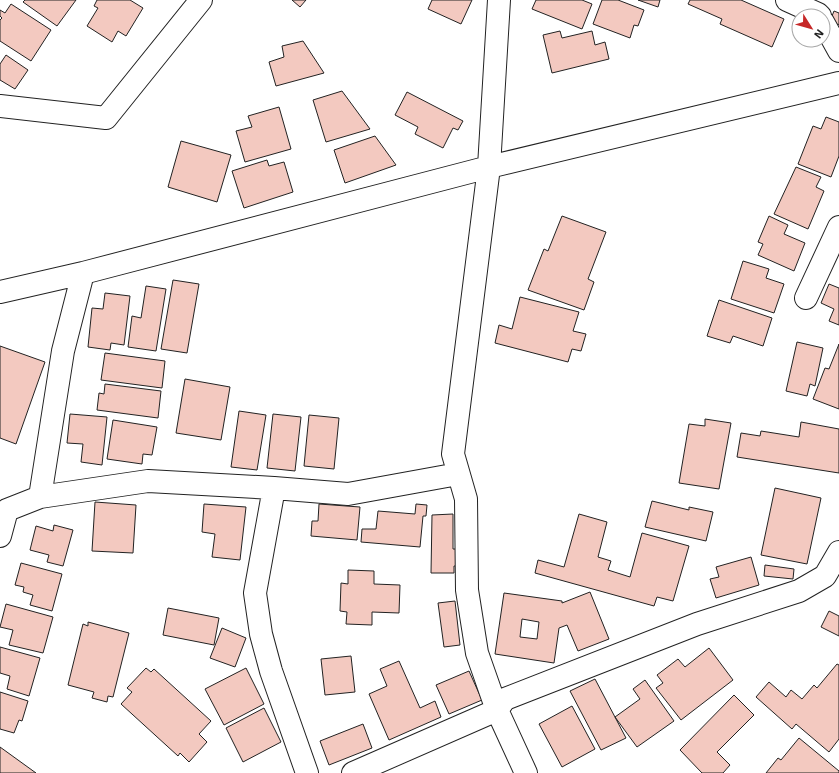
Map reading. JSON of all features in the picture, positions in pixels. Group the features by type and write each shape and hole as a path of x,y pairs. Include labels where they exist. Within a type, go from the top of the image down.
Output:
{"street":[{"path":"0,106 106,118 201,0"},
{"path":"499,0 488,167 453,454 466,499 467,590 477,653 497,710 526,773"},
{"path":"787,0 805,8"},
{"path":"831,36 839,51"},
{"path":"0,292 83,273 488,167 839,83"},
{"path":"806,298 839,227"},
{"path":"40,497 63,351 83,273"},
{"path":"0,536 4,510 40,497 148,481 348,494 458,474"},
{"path":"274,488 255,593 261,634 271,671 307,773"},
{"path":"353,773 497,710 505,699 697,624 799,591 825,576 839,552"}],"building":[{"path":"25,0 76,0 57,26 23,2"},
{"path":"97,0 130,0 143,8 126,36 118,31 112,42 87,26 98,8 94,6"},
{"path":"292,0 306,0 300,7"},
{"path":"432,0 472,0 461,24 428,9"},
{"path":"536,0 582,0 592,4 582,29 532,9"},
{"path":"602,0 618,0 644,10 638,26 634,25 630,38 593,24"},
{"path":"638,0 660,0 658,7"},
{"path":"690,0 741,0 784,19 772,47 720,24 722,19 688,4"},
{"path":"11,4 51,30 31,61 0,41 0,20 2,18 0,16 0,10 5,13"},
{"path":"834,11 839,13 839,25 831,21"},
{"path":"560,31 562,38 592,31 595,45 605,42 609,59 552,73 543,35"},
{"path":"303,41 324,73 276,86 269,62 284,57 282,46"},
{"path":"6,55 28,70 15,89 0,80 0,64"},
{"path":"342,91 370,129 326,142 313,100"},
{"path":"407,92 463,121 458,130 453,128 443,148 415,134 418,127 395,115"},
{"path":"279,107 291,149 245,162 236,131 252,127 248,116"},
{"path":"826,117 839,122 839,156 831,177 798,164 813,126 821,129"},
{"path":"375,136 396,165 345,183 334,150"},
{"path":"181,141 231,155 217,202 168,187"},
{"path":"267,160 269,166 284,162 293,192 244,208 232,171"},
{"path":"796,167 821,177 816,187 824,191 808,229 774,214"},
{"path":"562,216 606,232 588,279 594,282 584,310 528,290 544,249 548,251"},
{"path":"769,216 788,225 784,234 805,243 794,271 758,255 763,244 758,242"},
{"path":"743,261 769,269 766,278 784,284 774,313 731,299"},
{"path":"173,280 199,284 187,353 161,349"},
{"path":"829,284 839,288 839,325 829,321 834,309 821,303"},
{"path":"146,286 166,289 156,351 128,347 132,316 141,318"},
{"path":"105,293 130,296 124,345 111,343 110,350 88,347 92,308 103,309"},
{"path":"520,297 579,312 573,331 586,334 581,351 572,349 568,362 495,343 499,325 512,329"},
{"path":"719,300 772,318 763,346 733,336 730,343 707,336"},
{"path":"797,342 823,348 815,386 810,384 807,396 786,391"},
{"path":"839,344 839,409 813,399 825,368 829,369"},
{"path":"0,346 45,362 16,444 0,438"},
{"path":"105,353 165,361 162,388 101,380"},
{"path":"185,379 230,387 221,440 176,433"},
{"path":"105,384 161,391 158,418 97,410 99,393 104,394"},
{"path":"239,411 266,415 257,470 231,467"},
{"path":"70,414 107,417 102,465 81,462 83,444 67,443"},
{"path":"273,414 301,417 295,471 267,468"},
{"path":"309,415 339,418 334,469 304,466"},
{"path":"705,419 731,423 719,489 679,483 689,424 705,426"},
{"path":"113,420 157,427 152,455 143,454 142,464 107,459"},
{"path":"801,422 839,429 839,473 737,457 741,433 760,436 761,431 799,437"},
{"path":"775,488 821,498 807,564 761,555"},
{"path":"652,501 689,510 689,507 713,512 706,541 645,527"},
{"path":"95,502 136,505 133,553 92,551"},
{"path":"204,504 246,507 240,560 212,557 215,534 202,532"},
{"path":"319,504 360,507 357,540 311,536 312,521 318,521"},
{"path":"416,504 427,505 426,516 423,516 420,547 361,542 362,529 376,529 378,511 415,514"},
{"path":"453,514 453,549 456,549 456,566 454,566 454,573 431,573 432,515"},
{"path":"579,514 607,522 598,557 611,561 608,570 630,577 642,533 689,546 673,601 657,597 654,606 535,573 538,560 564,567"},
{"path":"54,525 73,530 63,566 47,562 49,555 30,550 36,526 53,531"},
{"path":"751,557 759,585 716,598 710,579 719,577 716,567"},
{"path":"21,563 62,574 52,611 30,605 33,595 23,592 24,587 15,585"},
{"path":"765,565 794,569 793,579 764,576"},
{"path":"348,570 374,571 374,584 400,585 399,613 372,612 372,625 346,624 347,612 340,611 341,583 348,584"},
{"path":"590,592 609,639 578,651 567,625 559,628 554,663 495,654 504,593 562,601 562,603","holes":["522,619 539,622 537,639 520,637"]},
{"path":"455,601 460,645 444,647 438,603"},
{"path":"6,604 53,617 43,653 9,645 13,630 0,627"},
{"path":"168,608 219,618 214,645 163,635"},
{"path":"829,611 839,616 839,636 821,627"},
{"path":"88,622 129,633 113,697 108,696 107,702 92,698 94,692 68,685 83,624 88,626"},
{"path":"222,628 246,638 235,667 210,658"},
{"path":"0,647 40,658 29,696 7,689 10,676 0,673"},
{"path":"709,648 733,680 681,720 656,688 663,683 657,675 678,659 685,667"},
{"path":"351,656 355,692 325,695 321,659"},
{"path":"399,661 420,708 435,701 441,717 389,740 369,694 387,686 380,669"},
{"path":"837,664 839,665 839,739 829,752 796,724 792,729 756,697 769,682 786,697 791,690 802,699 814,685 817,688"},
{"path":"146,668 151,672 154,669 211,721 199,734 207,742 189,762 180,753 178,756 121,704 132,692 127,688"},
{"path":"246,668 264,704 224,725 205,689"},
{"path":"469,671 482,700 449,714 436,685"},
{"path":"595,679 626,738 601,750 570,691"},
{"path":"645,680 674,721 637,747 615,717 640,699 633,689"},
{"path":"0,692 28,701 22,721 19,720 14,733 0,729"},
{"path":"734,695 754,715 717,752 730,765 723,773 702,773 680,750"},
{"path":"572,706 595,749 562,767 539,724"},
{"path":"264,708 281,742 243,762 226,728"},
{"path":"363,724 372,748 329,765 320,741"},
{"path":"799,738 839,771 839,773 766,773 778,758 781,760"},
{"path":"0,747 36,773 0,773"}]}
